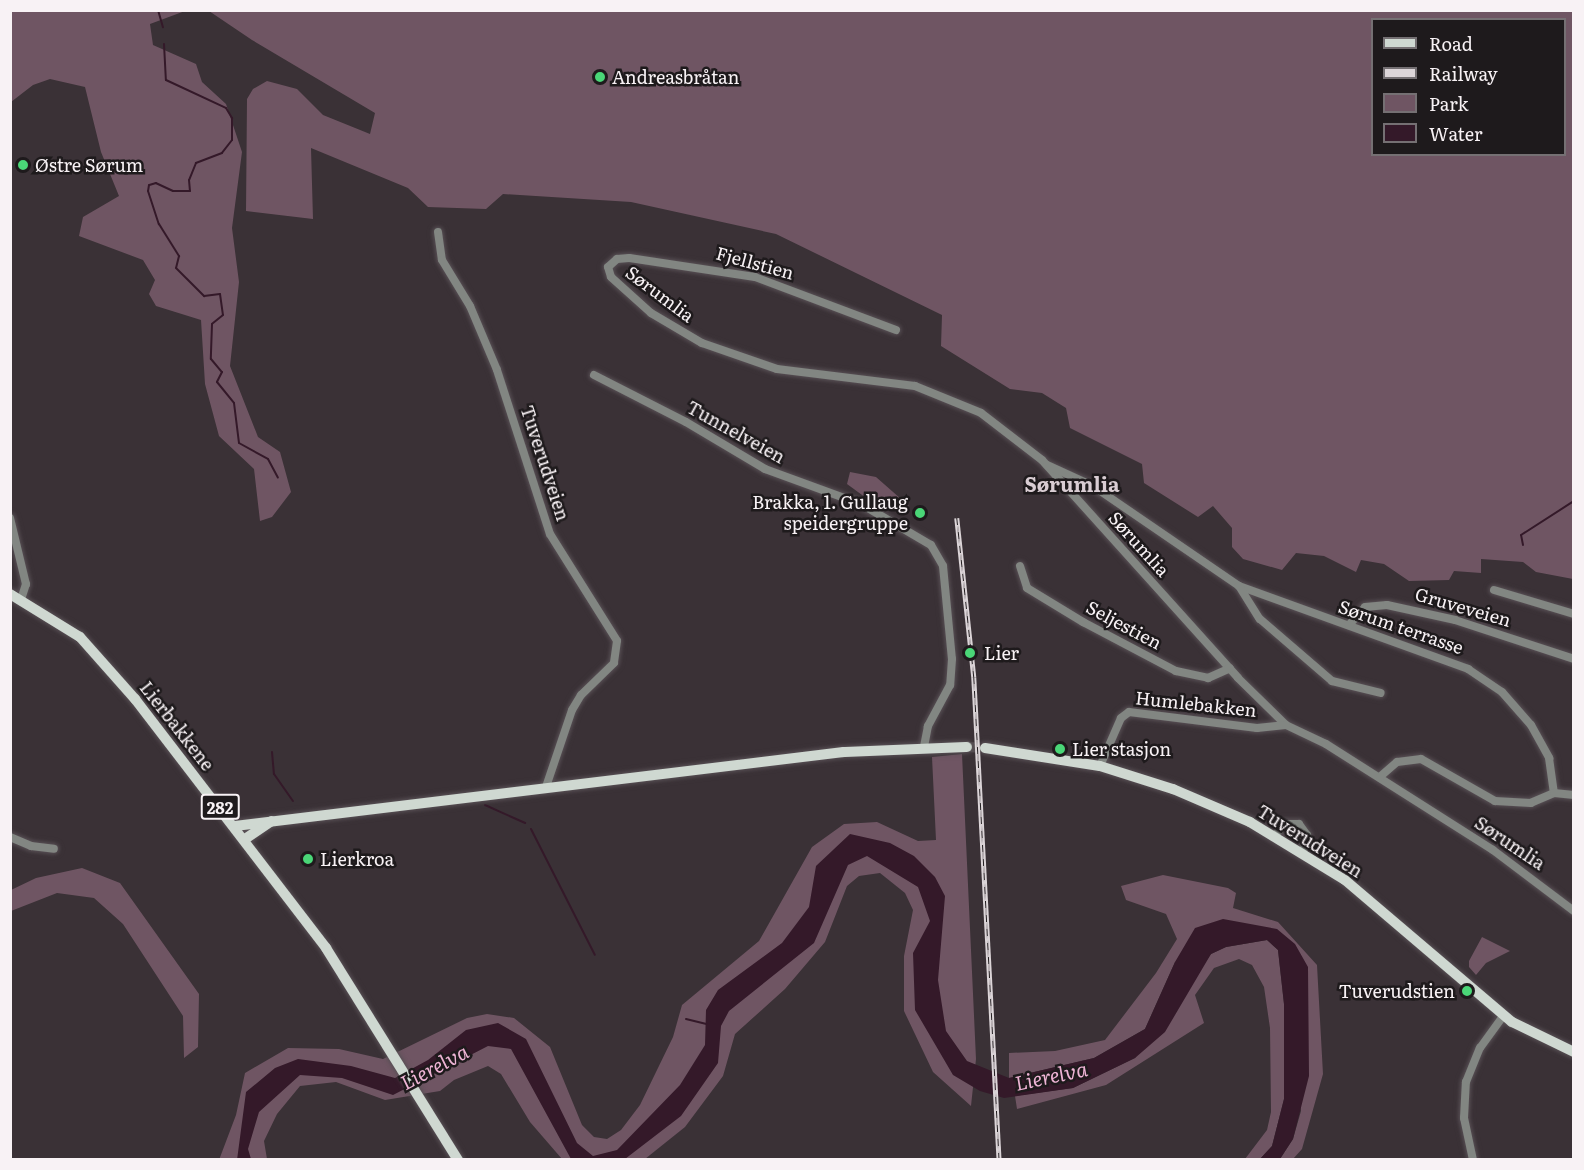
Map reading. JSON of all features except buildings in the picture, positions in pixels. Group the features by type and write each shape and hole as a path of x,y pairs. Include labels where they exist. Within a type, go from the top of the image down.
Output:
{"main road":[{"name":"Lierbakkene","path":"10,594 69,628 99,657 235,826 326,948 458,1160"},
{"path":"235,826 844,752 924,746 967,747"},
{"name":"Tuverudveien","path":"985,748 1100,766 1199,799 1275,836 1303,852 1367,897 1503,1016 1574,1052"},
{"path":"245,839 273,821"}],"street":[{"name":"Tuverudveien","path":"438,232 442,260 470,306 497,370 550,534 617,641 617,656 610,670 581,695 572,710 546,787"},
{"name":"Fjellstien","path":"608,273 609,263 629,258 729,272 765,280 896,330"},
{"name":"Sørumlia","path":"608,273 651,313 702,343 777,369 931,391 981,413 1047,465 1230,668 1286,725 1326,744 1380,777 1493,850 1574,911"},
{"name":"Tunnelveien","path":"594,375 686,422 765,469 861,504 932,545 943,566 952,658 950,686 928,726 924,746"},
{"name":"Sørum terrasse","path":"1047,465 1093,486 1214,573 1239,586 1460,665 1502,692 1538,735 1551,766 1554,793"},
{"path":"10,518 26,584 21,599"},
{"name":"Seljestien","path":"1020,566 1027,588 1176,671 1208,678 1230,668"},
{"path":"1239,586 1254,613 1332,681 1381,693"},
{"path":"1494,590 1574,614"},
{"name":"Gruveveien","path":"1349,625 1365,607 1387,605 1455,620 1574,658"},
{"name":"Humlebakken","path":"1100,766 1121,717 1129,712 1257,728 1286,725"},
{"path":"1380,777 1397,762 1421,759 1495,801 1531,803 1554,793 1574,795"},
{"path":"1275,836 1285,824 1299,824 1307,835 1303,852"},
{"path":"10,837 31,846 54,849"},
{"path":"1473,1160 1465,1125 1466,1082 1480,1048 1503,1016"}],"green space":[{"path":"11,10 185,11 150,24 153,45 196,64 202,82 226,104 242,152 232,228 239,282 230,366 258,437 280,452 291,492 272,517 260,521 254,469 219,436 205,384 201,320 156,306 149,294 155,280 143,260 79,236 83,217 119,196 101,152 85,87 50,79 33,85 11,102"},
{"path":"209,11 1573,11 1573,579 1536,572 1523,562 1481,559 1481,573 1454,571 1449,580 1409,581 1384,564 1361,560 1356,572 1324,556 1296,553 1282,570 1243,559 1232,547 1232,528 1213,506 1198,517 1144,483 1142,464 1070,428 1066,408 1042,393 1010,389 941,346 942,315 776,234 631,202 503,194 486,209 428,207 408,188 311,148 313,219 246,211 247,99 253,89 267,81 297,89 323,115 370,134 375,113 252,40"},
{"path":"850,472 876,477 909,506 906,515 878,504 871,506 873,503 847,484"},
{"path":"962,754 976,1059 971,1106 933,1072 904,1011 904,956 913,910 905,893 880,873 859,876 847,886 825,942 785,989 735,1034 723,1076 685,1127 645,1159 562,1159 530,1122 501,1074 488,1066 454,1080 440,1091 385,1100 336,1082 300,1086 277,1114 264,1141 267,1159 219,1160 236,1115 245,1073 288,1048 339,1049 383,1059 467,1018 487,1014 514,1018 550,1047 582,1125 594,1137 607,1139 621,1130 640,1105 673,1037 682,1005 759,941 812,847 844,824 877,822 918,841 936,840 932,757"},
{"path":"82,868 120,883 199,994 198,1047 184,1058 183,1016 123,924 94,898 57,893 11,911 11,890 36,878"},
{"path":"1163,875 1228,888 1236,893 1233,908 1278,922 1317,965 1323,1074 1302,1149 1293,1159 1280,1159 1293,1139 1301,1111 1277,929 1175,962 1145,1029 1094,1058 1009,1078 1009,1053 1055,1051 1105,1040 1156,973 1177,939 1166,914 1126,900 1121,886"},
{"path":"1482,937 1510,951 1486,963 1476,975 1469,967 1469,961"},
{"path":"1267,940 1278,950 1284,1004 1284,1099 1272,1146 1260,1159 1245,1159 1267,1130 1271,1112 1270,1028 1264,987 1252,965 1239,959 1214,968 1195,995 1204,1023 1106,1085 1017,1109 1015,1096 1073,1088 1135,1058 1211,954 1226,947"}],"water":[{"name":"Lierelva","path":"850,834 890,843 914,856 935,877 945,896 938,980 946,1031 967,1061 1009,1078 1094,1058 1145,1029 1175,962 1195,928 1223,919 1277,929 1295,944 1308,967 1309,1076 1293,1139 1280,1159 1260,1159 1272,1146 1284,1099 1284,1004 1278,950 1267,940 1226,947 1211,954 1165,1032 1135,1058 1073,1088 1004,1098 980,1091 953,1075 915,1010 913,953 930,921 918,887 867,856 848,865 814,943 729,1011 721,1026 718,1063 681,1116 625,1159 571,1159 511,1049 488,1046 393,1095 342,1078 300,1075 259,1112 248,1149 251,1159 237,1160 246,1092 275,1068 298,1059 351,1066 395,1078 428,1060 466,1030 498,1023 526,1039 577,1143 593,1156 617,1150 680,1085 705,1045 706,1010 718,990 782,943 809,907 816,866"}],"waterway":[{"path":"158,10 163,27"},
{"path":"164,44 166,80 226,108 232,118 232,140 222,153 196,163 189,180 190,191 173,191 156,183 149,185 148,191 159,224 179,256 176,268 204,296 220,294 223,315 212,324 211,359 222,372 217,382 234,403 239,443 268,459 278,478"},
{"path":"1523,545 1521,535 1574,501"},
{"path":"272,752 274,774 293,801"},
{"path":"485,805 525,823"},
{"path":"531,829 595,955"},
{"path":"686,1019 706,1024"}],"tunnel":[{"path":"967,747 985,748"}],"railway":[{"path":"957,518 974,677 999,1160"}],"place":[{"name":"Andreasbråtan","path":"600,77"},
{"name":"Østre Sørum","path":"23,165"},
{"name":"Brakka, 1. Gullaug speidergruppe","path":"920,513"},
{"name":"Lier","path":"970,653"},
{"name":"Lier stasjon","path":"1060,749"},
{"name":"Lierkroa","path":"308,859"},
{"name":"Tuverudstien","path":"1467,991"}],"district":[{"name":"Sørumlia","path":"1072,483"}]}
